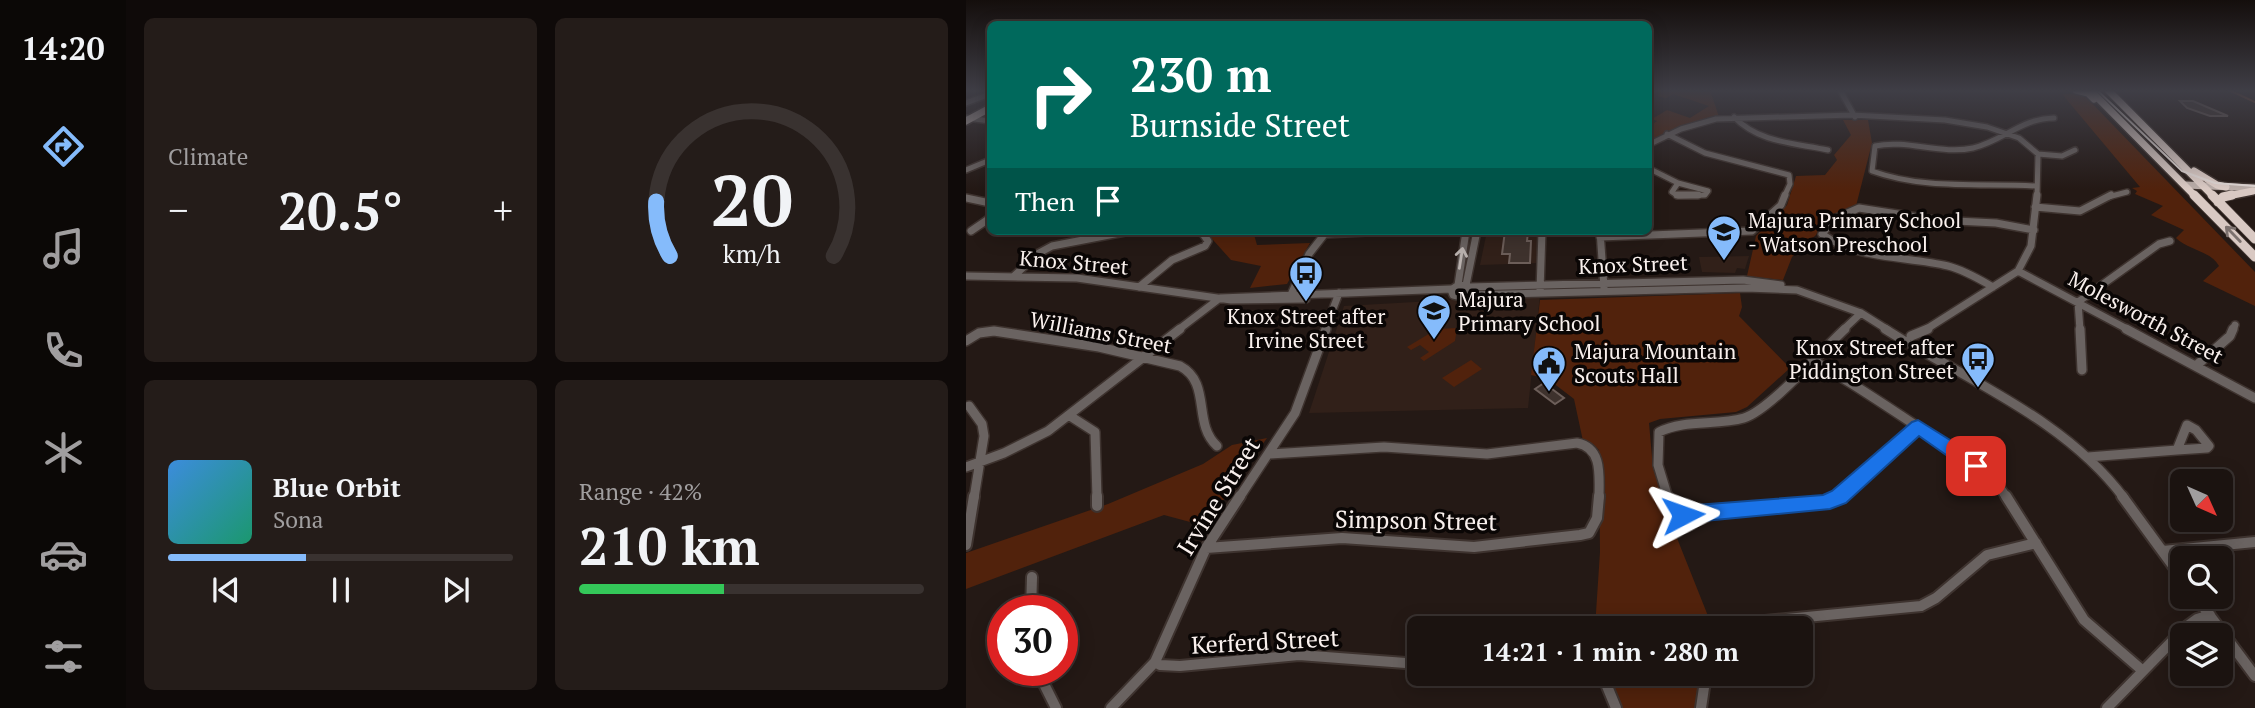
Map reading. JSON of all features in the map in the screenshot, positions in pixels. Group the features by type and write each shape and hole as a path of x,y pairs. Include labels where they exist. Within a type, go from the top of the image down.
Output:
{"highway":[{"path":"2122,123 2255,257"},
{"path":"2140,123 2255,239"},
{"path":"2159,143 2172,150 2197,174 2226,187"},
{"path":"2218,202 2222,197 2254,190"}],"main road":[{"path":"2188,187 2254,190"},
{"path":"2204,187 2254,190"}],"street":[{"path":"1652,143 1667,134 1701,123"},
{"path":"1739,123 1745,130 1756,134 1828,150"},
{"path":"1959,123 2006,132 2023,139 2038,154 2062,156 2075,150"},
{"path":"2023,123 1972,149 1878,144 1875,146 1872,171 1924,181 2036,186"},
{"path":"1652,233 1748,232 1781,205 1790,184 1789,175 1705,153 1667,134"},
{"path":"1913,340 2018,271 2032,247 2038,154"},
{"path":"966,170 987,161"},
{"path":"1652,170 1678,184 1708,191 1705,195 1678,195 1672,192 1678,184"},
{"path":"2035,207 2080,211 2114,194 2127,192"},
{"path":"966,198 987,202"},
{"path":"1993,287 1950,267 1851,248 1826,239 1822,234 1834,219 1859,208 1936,220 1996,223 2034,230"},
{"path":"968,231 987,220"},
{"path":"968,231 979,233"},
{"path":"1014,276 1036,255 1055,245 1114,235"},
{"path":"1139,287 1172,260 1205,246 1208,241 1204,235"},
{"path":"1290,297 1310,254 1324,235"},
{"path":"1461,289 1466,235"},
{"path":"1461,289 1476,235"},
{"path":"1540,290 1542,235"},
{"path":"1600,235 1604,288"},
{"path":"2082,369 2078,302 2159,244 2170,241"},
{"name":"Molesworth Street","path":"2018,271 2255,398"},
{"name":"Knox Street","path":"966,276 1077,278 1245,301 1461,289 1797,290 1861,313 1913,340 1944,363 2037,418 2088,457 2119,492 2170,561"},
{"name":"Irvine Street","path":"1111,708 1155,662 1206,548 1299,405 1338,296"},
{"path":"966,467 1029,442 1070,416 1220,298"},
{"path":"1861,313 1758,412 1748,418 1718,424 1669,427 1660,432 1658,471 1674,510 1690,515 1824,503 1839,497 1918,427"},
{"path":"2197,365 2230,336 2235,326"},
{"name":"Williams Street","path":"966,341 979,333 993,331 1179,365 1193,373 1197,381 1208,437 1217,446"},
{"path":"1812,360 1846,379 1998,484 2084,620 2143,671"},
{"path":"966,545 984,436 982,424 969,406"},
{"path":"1070,416 1095,432 1097,506"},
{"name":"Simpson Street","path":"1206,548 1342,538 1474,547 1580,535 1589,533 1596,523 1598,458 1592,448 1577,443 1487,454 1375,447 1269,454"},
{"path":"2088,457 2177,450"},
{"path":"2163,551 2255,542"},
{"path":"1813,616 1921,606 1936,598 1987,555 2036,543"},
{"path":"1031,595 1032,578"},
{"path":"2205,609 2254,674"},
{"path":"2107,708 2186,627 2197,619 2210,615"},
{"name":"Kerferd Street","path":"1155,662 1160,665 1180,666 1299,655 1407,663"},
{"path":"1045,686 1056,708"},
{"path":"1607,686 1616,708"},
{"path":"1701,708 1704,686"}],"shaded area":[{"path":"1696,123 1670,130 1652,140 1652,125"},
{"path":"1845,123 1869,123 1872,143 1856,206 1828,219 1820,226 1816,235 1792,257 1783,280 1747,276 1756,236 1787,205 1796,176 1825,175 1837,160 1834,155 1851,135"},
{"path":"2086,123 2111,123 2255,272 2255,306 2203,281 2219,266 2211,257 2176,238 2184,230 2151,215 2163,206 2135,194 2137,191 2132,188 2140,187"},
{"path":"1209,235 1254,235 1257,245 1310,243 1287,284 1250,288 1261,266 1231,260"},
{"path":"1486,235 1540,235 1538,263 1480,265"},
{"name":"Majura Primary School - Watson Preschool","path":"1749,256 1745,269 1737,268 1735,273 1702,272 1699,257"},
{"path":"1740,293 1742,307 1739,316 1790,368 1747,407 1736,412 1660,419 1649,423 1653,468 1669,518 1708,616 1596,616 1600,552 1599,450 1593,444 1583,441 1574,399 1548,379 1531,375 1540,300"},
{"name":"Majura Primary School","path":"1540,295 1528,408 1309,413 1344,306"},
{"path":"1436,324 1438,329 1457,328 1455,341 1424,361 1420,358 1429,352 1420,345 1411,350 1407,347 1432,332 1428,328"},
{"path":"1471,360 1482,369 1454,387 1442,378"},
{"path":"1267,438 1205,526 1164,515 966,589 966,553 1108,504 1203,464 1232,445"},
{"path":"1613,686 1698,686 1695,708 1622,708"}],"building":[{"path":"1504,235 1528,235 1527,241 1531,241 1530,263 1509,263 1510,254 1502,254"},
{"name":"Majura Mountain Scouts Hall","path":"1544,383 1564,398 1555,404 1535,389"}],"tram line":[{"path":"2132,123 2182,171 2215,183 2255,186"}],"place":[{"name":"Majura Primary School - Watson Preschool","path":"1724,262"},
{"name":"Knox Street after Irvine Street","path":"1306,303"},
{"name":"Majura Primary School","path":"1434,341"},
{"name":"Knox Street after Piddington Street","path":"1978,389"},
{"name":"Majura Mountain Scouts Hall","path":"1549,393"}],"route":[{"path":"1683,515 1824,503 1839,497 1918,427 1976,466"}]}
